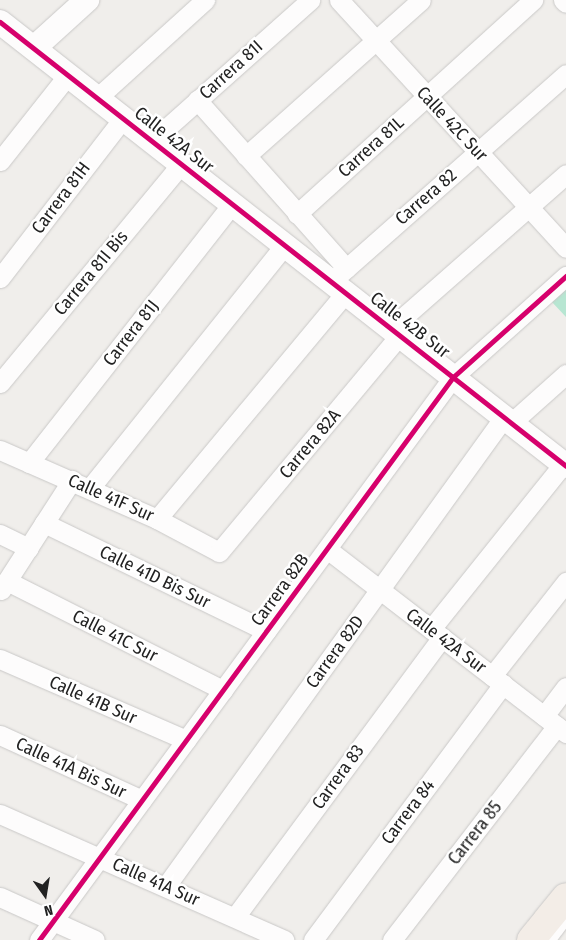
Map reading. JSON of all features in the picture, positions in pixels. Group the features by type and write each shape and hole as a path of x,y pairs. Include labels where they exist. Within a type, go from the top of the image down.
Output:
{"main road":[{"path":"531,940 566,897"}],"street":[{"path":"34,48 86,0"},
{"path":"97,98 205,0"},
{"name":"Carrera 81I","path":"152,141 310,0"},
{"name":"Calle 42C Sur","path":"340,0 426,97 566,248"},
{"path":"246,156 421,0"},
{"name":"Carrera 81L","path":"297,214 533,0"},
{"path":"563,0 566,3"},
{"name":"Calle 42A Sur","path":"0,22 285,244 341,280"},
{"name":"Carrera 82","path":"157,519 341,280 478,152 566,74"},
{"path":"0,161 68,75"},
{"name":"Calle 42B Sur","path":"197,100 297,214 341,280 396,331 564,465"},
{"name":"Carrera 81H","path":"0,278 123,118"},
{"name":"Carrera 81I Bis","path":"0,383 182,163"},
{"name":"Carrera 82A","path":"220,552 396,331 528,207 566,174"},
{"name":"Carrera 81J","path":"29,463 233,203"},
{"path":"90,488 285,244"},
{"name":"Carrera 82B","path":"39,940 453,377 566,276"},
{"name":"Carrera 82D","path":"166,886 380,590 508,420 566,374"},
{"name":"Calle 41F Sur","path":"0,450 72,480 157,519 220,552"},
{"name":"Carrera 83","path":"234,917 436,633 564,465"},
{"path":"4,586 72,480"},
{"name":"Calle 41D Bis Sur","path":"44,523 266,631"},
{"path":"0,534 29,548"},
{"name":"Calle 42A Sur","path":"327,549 556,725"},
{"name":"Carrera 84","path":"313,940 566,582"},
{"name":"Calle 41C Sur","path":"4,586 223,690"},
{"name":"Calle 41B Sur","path":"0,659 186,740"},
{"name":"Carrera 85","path":"392,940 556,725 566,687"},
{"name":"Calle 41A Bis Sur","path":"0,735 142,800"},
{"name":"Calle 41A Sur","path":"0,814 166,886 284,940"},
{"path":"0,896 95,940"}],"lane":[{"path":"551,940 566,920"}],"green space":[{"path":"566,287 566,317 551,301"}],"cycle path":[{"path":"0,22 566,466"},
{"path":"39,940 453,377 566,276"}]}
